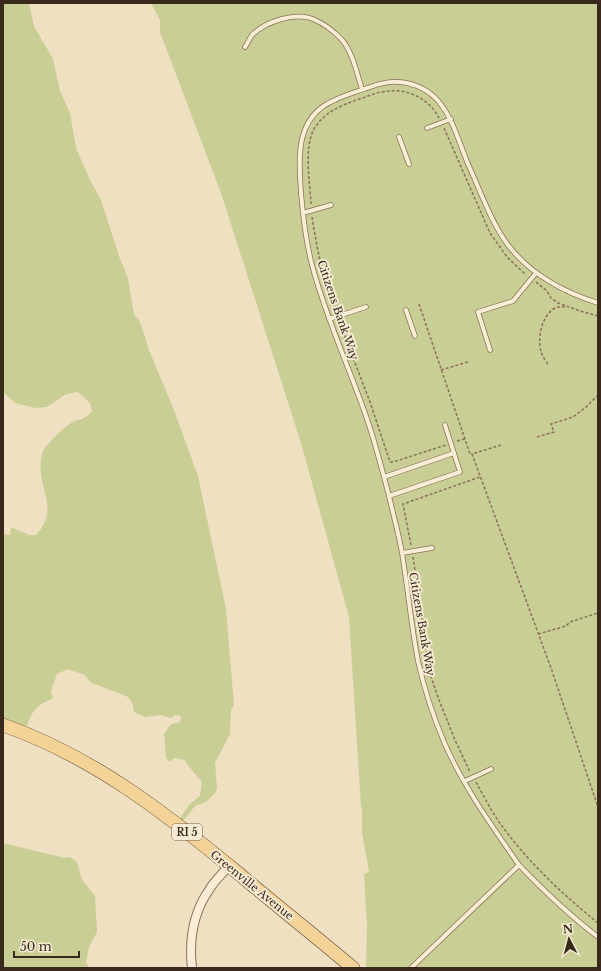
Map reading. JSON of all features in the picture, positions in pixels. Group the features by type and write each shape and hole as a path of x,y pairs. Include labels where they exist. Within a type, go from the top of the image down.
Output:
{"main road":[{"name":"Greenville Avenue","path":"3,725 82,759 120,782 190,834 353,968"}],"street":[{"path":"192,968 190,944 192,930 200,906 209,890 228,866"}],"lane":[{"path":"245,47 252,35 261,28 275,21 291,17 312,19 331,29 344,42 362,89"},
{"name":"Citizens Bank Way","path":"598,303 566,292 536,273 508,244 498,228 467,161 451,119 447,111 434,95 420,86 397,82 385,82 362,89 328,103 316,112 306,128 300,151 300,181 303,214 312,264 329,320 367,419 384,477 402,553 415,646 424,684 444,742 488,821 519,865 577,921 598,936"},
{"path":"427,128 451,119"},
{"path":"399,137 409,164"},
{"path":"303,214 331,205"},
{"path":"490,350 478,312 513,301 536,273"},
{"path":"329,320 366,306"},
{"path":"406,310 415,336"},
{"path":"389,496 460,472 445,425"},
{"path":"384,477 454,453"},
{"path":"402,553 432,548"},
{"path":"465,781 491,769"},
{"path":"411,968 519,865"}],"path":[{"path":"465,439 390,462 370,402 324,278 316,245 311,211 308,150 310,141 318,124 329,112 346,104 382,92 397,90 411,94 425,101 432,107 441,123 490,233 507,257 547,291 550,298 569,307 598,316"},
{"path":"419,304 470,454 472,454 551,668 598,807"},
{"path":"548,364 543,356 539,342 543,325 547,316 555,308 569,307"},
{"path":"442,370 468,362"},
{"path":"537,437 554,432 551,424 573,417 598,395"},
{"path":"472,454 501,445"},
{"path":"480,476 403,504 412,551 430,674 455,740 473,777 499,822 524,854 543,874 571,902 598,923"},
{"path":"538,634 566,626 570,622 598,613"}],"green space":[{"path":"3,3 29,3 34,26 53,59 60,91 70,113 76,148 90,180 101,200 120,259 128,278 134,314 140,322 149,350 174,410 198,476 226,609 234,705 231,710 230,734 215,763 217,788 215,793 206,802 195,806 180,825 177,822 190,804 200,796 202,782 184,760 175,758 169,762 166,757 164,734 171,724 180,722 181,716 175,715 171,718 161,715 145,717 134,712 133,704 128,697 90,682 85,675 68,669 57,674 51,691 53,698 34,711 24,732 3,724 3,534 10,535 11,527 29,535 36,535 47,516 48,507 41,471 43,451 52,440 71,423 84,418 92,411 90,403 78,392 66,394 47,407 35,408 15,403 3,392"},
{"path":"151,3 598,3 598,968 366,968 367,925 364,874 369,872 362,832 362,808 349,617 301,443 222,196 160,32 160,20"},
{"path":"3,843 63,858 70,857 77,862 82,880 95,896 97,932 89,947 86,963 90,968 3,968"}]}
